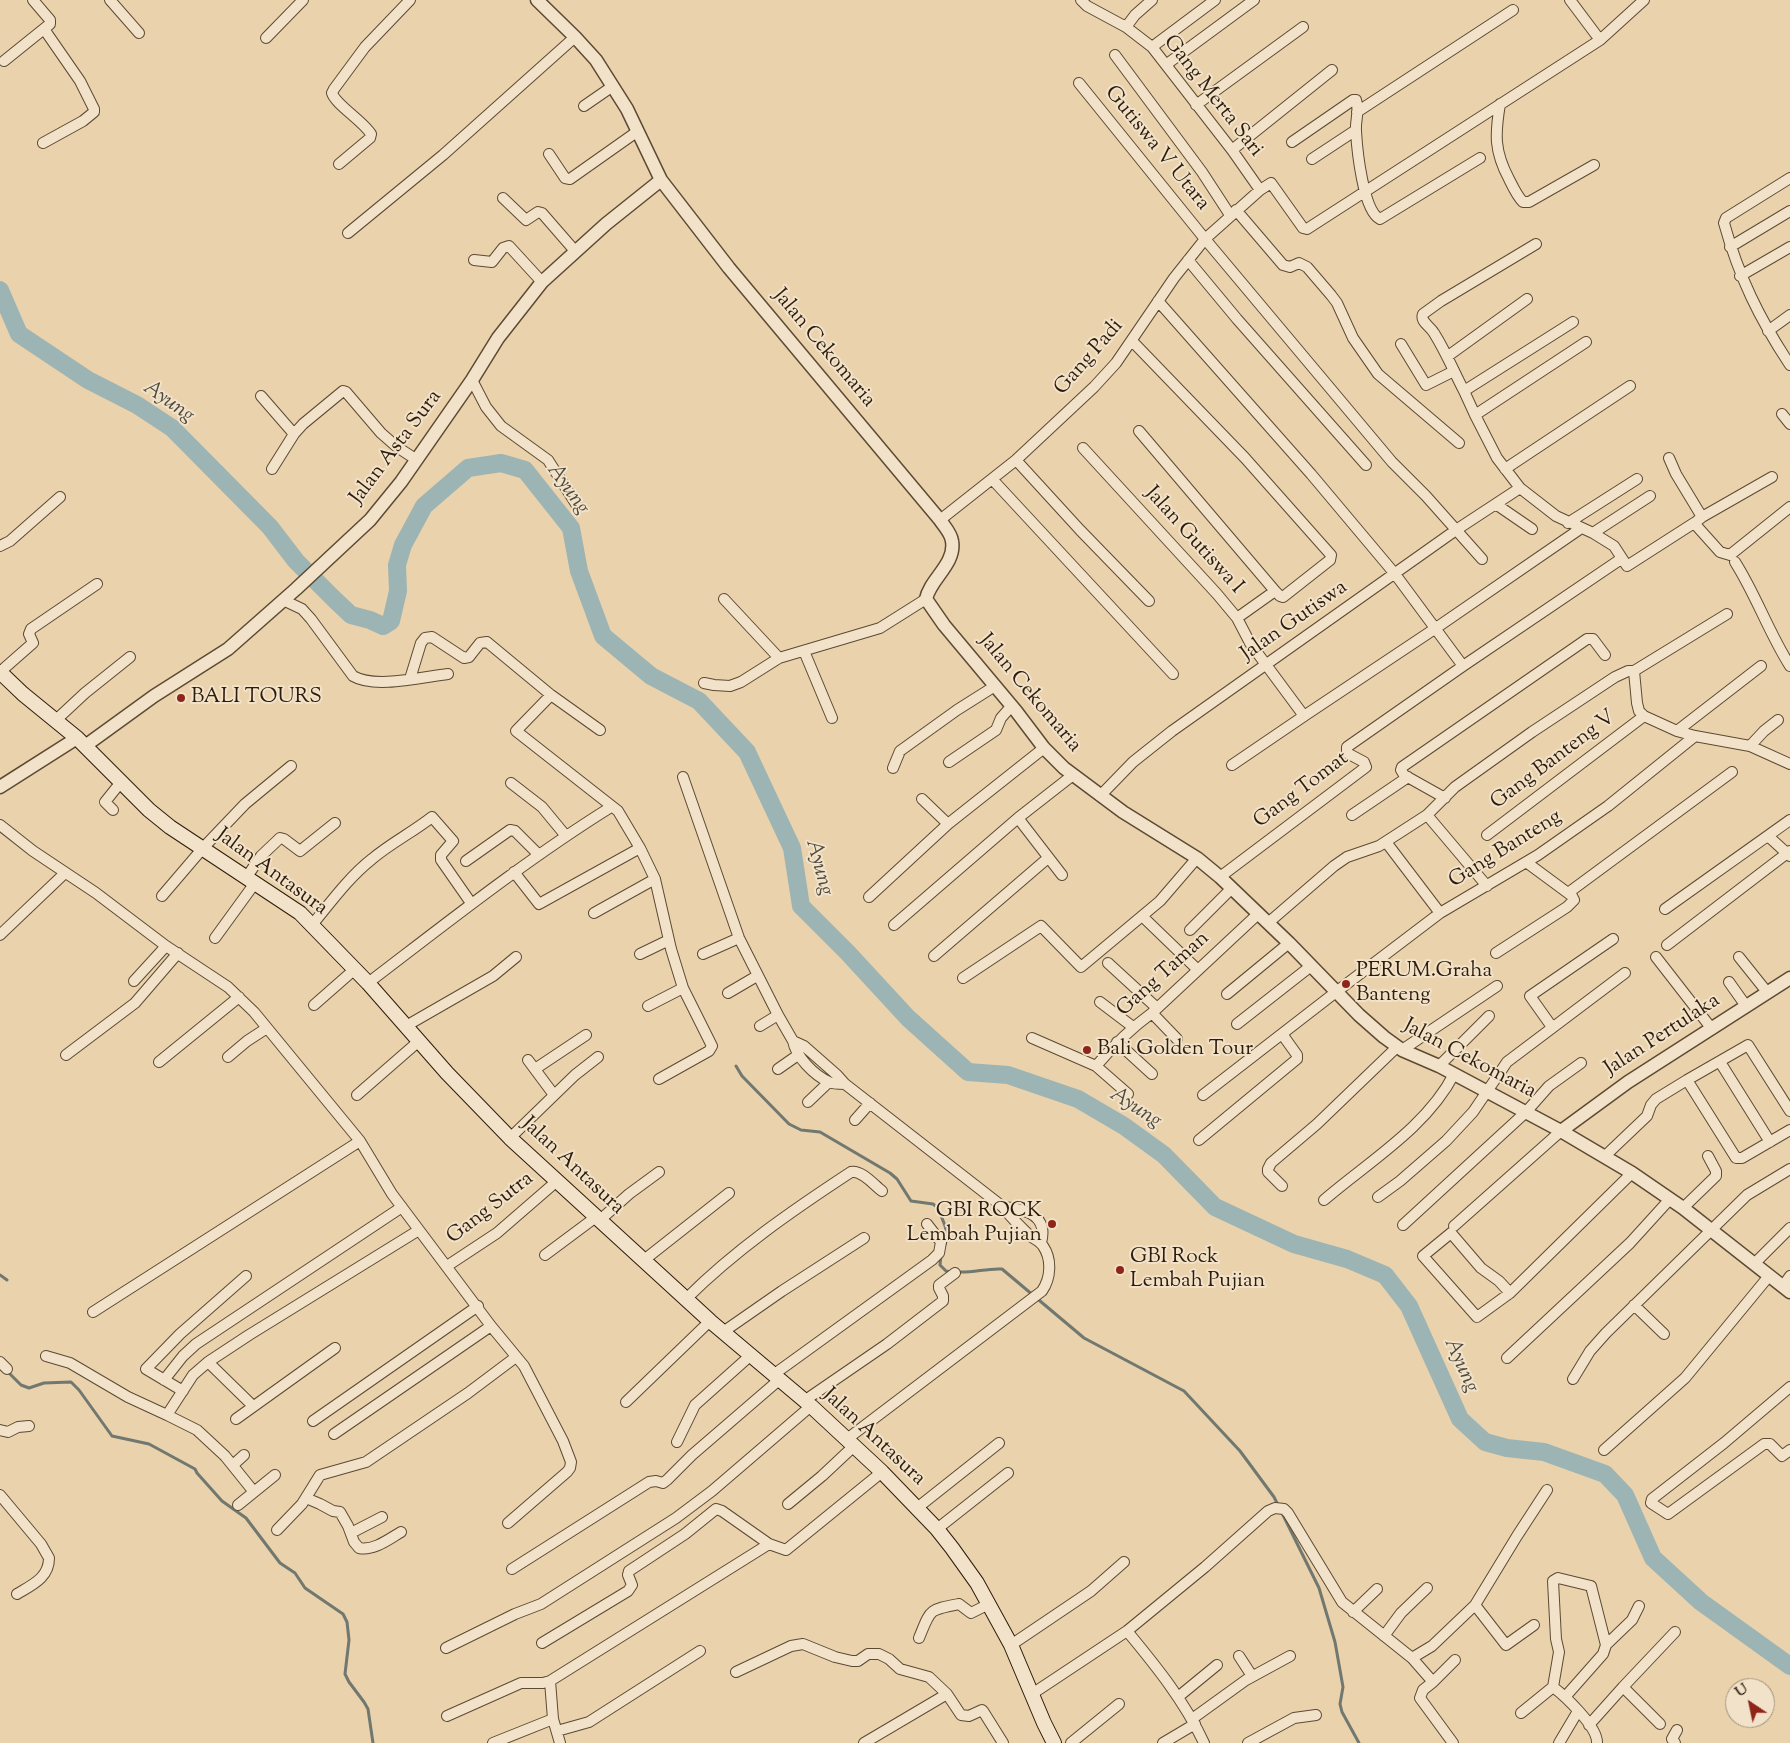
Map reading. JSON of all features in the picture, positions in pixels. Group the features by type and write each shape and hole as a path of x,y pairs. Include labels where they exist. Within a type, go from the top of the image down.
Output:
{"main road":[{"name":"Jalan Antasura","path":"0,672 23,694 81,742 149,810 170,827 300,913 355,969 471,1099 510,1138 710,1321 807,1403 882,1472 937,1529 973,1577 1010,1645 1054,1743"}],"street":[{"path":"4,61 50,24 50,20 33,0"},
{"path":"110,0 139,33"},
{"path":"266,38 303,0"},
{"path":"339,164 370,138 371,134 354,115 334,99 332,93 365,47 410,0"},
{"name":"Jalan Cekomaria","path":"536,0 596,60 638,131 661,180 750,294 940,520 952,540 951,555 928,592 926,599 944,625 1044,748 1073,776 1100,796 1128,816 1197,858 1220,877 1289,943 1375,1030 1400,1048 1486,1090 1605,1156 1683,1208 1770,1276 1788,1285"},
{"name":"Gang Merta Sari","path":"1081,0 1087,6 1126,27 1152,47 1232,150 1260,190"},
{"path":"1126,27 1135,15 1152,0"},
{"path":"1152,47 1215,0"},
{"path":"1167,64 1254,0"},
{"path":"1570,0 1600,40"},
{"path":"1364,192 1600,40 1644,0"},
{"path":"1357,112 1513,10"},
{"path":"1196,104 1303,27"},
{"path":"43,143 94,112 80,81 44,29"},
{"path":"348,233 443,155 575,37"},
{"path":"1115,55 1233,213 1283,265 1290,267 1299,263 1307,267 1334,299 1353,338 1378,374 1459,443"},
{"path":"1232,150 1332,70"},
{"name":"Gutiswa V Utara","path":"1080,83 1205,239 1392,462 1482,559"},
{"path":"584,106 612,86"},
{"path":"1292,142 1353,100 1356,100 1356,130 1364,192 1377,218 1383,218 1480,158"},
{"path":"1500,104 1496,131 1496,149 1505,172 1524,202 1529,202 1594,165"},
{"path":"1312,159 1356,130"},
{"path":"549,154 566,178 570,178 638,131"},
{"path":"1790,178 1726,218 1724,223 1740,276 1768,331 1790,365"},
{"name":"Jalan Asta Sura","path":"0,787 81,742 228,649 296,589 370,520 389,497 472,380 498,338 542,282 606,224 661,180"},
{"name":"Gang Padi","path":"940,520 1016,460 1094,387 1116,363 1158,301 1205,239 1260,190 1271,183 1305,229 1364,192"},
{"path":"503,198 526,220 538,212 542,213 575,251"},
{"path":"1730,247 1790,211"},
{"path":"1536,244 1441,301 1423,314 1422,319 1433,331 1448,356 1496,458 1520,488 1556,516 1614,546 1627,566 1698,520 1772,476"},
{"path":"474,260 492,262 503,248 509,246 542,282"},
{"path":"1740,276 1790,247"},
{"path":"1188,260 1237,319 1366,465"},
{"path":"1448,356 1526,298"},
{"path":"1158,301 1311,474 1395,574 1463,666 1621,559"},
{"path":"1768,331 1790,316"},
{"path":"1464,391 1573,322"},
{"path":"1133,342 1244,458 1331,554 1330,560 1282,597 1280,596 1139,431"},
{"path":"1475,415 1586,342"},
{"path":"1401,344 1426,385 1454,371"},
{"path":"472,380 486,407 501,426 548,460 578,507"},
{"path":"1505,469 1630,386"},
{"path":"272,469 294,434 303,424 343,391 391,442 417,460"},
{"path":"262,396 294,434"},
{"path":"1782,414 1790,424"},
{"name":"Jalan Gutiswa I","path":"1083,448 1237,618 1250,643 1304,716"},
{"path":"1668,458 1698,520 1720,552 1730,555 1790,507"},
{"path":"1016,460 1149,601"},
{"path":"992,479 1173,674"},
{"path":"1568,523 1637,479"},
{"name":"Jalan Gutiswa","path":"1100,796 1145,752 1456,530 1497,505 1520,488"},
{"path":"1593,534 1650,496"},
{"path":"0,546 10,541 60,497"},
{"path":"1497,505 1532,529"},
{"path":"1232,765 1580,529"},
{"path":"1735,562 1790,666"},
{"path":"0,672 33,643 29,634 31,629 97,584"},
{"path":"1237,618 1275,591"},
{"path":"724,599 779,658"},
{"path":"704,683 730,686 741,682 779,658 880,628 926,599"},
{"path":"283,600 302,609 353,676 359,680 396,681 448,674"},
{"path":"1268,923 1314,882 1346,857 1386,842 1427,815 1455,787 1532,732 1615,677 1634,670 1727,614"},
{"path":"410,679 421,643 425,638 432,637 464,658 469,657 480,643 484,642 551,695 600,730"},
{"path":"1445,798 1408,777 1400,770 1402,767 1587,639 1593,639 1605,655"},
{"path":"804,651 832,718"},
{"path":"56,720 85,693 130,657"},
{"name":"Gang Tomat","path":"1220,877 1366,767 1364,762 1347,752 1347,747 1463,666"},
{"path":"1677,731 1760,666"},
{"path":"1634,670 1637,703 1639,711 1644,716 1677,731 1750,746 1790,764"},
{"path":"893,768 900,751 957,710 995,686"},
{"path":"551,695 516,731 618,812 640,848 655,879 669,940 683,988 712,1046 659,1079"},
{"path":"949,762 996,730 1001,718 1011,709"},
{"name":"Gang Banteng V","path":"1487,836 1644,716"},
{"path":"1750,746 1764,730 1778,720"},
{"name":"Gang Banteng","path":"1204,1095 1440,913 1526,862 1608,806 1695,736"},
{"path":"869,897 948,824 1044,748"},
{"path":"162,896 202,848 245,804 291,766"},
{"path":"1568,893 1732,772"},
{"path":"894,925 1018,818 1073,776"},
{"path":"683,777 739,938 757,976 793,1041 794,1049 815,1072 829,1082 845,1084"},
{"path":"1352,815 1408,777"},
{"path":"113,810 105,802 120,782"},
{"path":"511,783 542,807 566,836"},
{"path":"922,798 948,824"},
{"path":"368,983 471,903 538,855 611,807"},
{"path":"1427,815 1487,886"},
{"path":"312,925 359,870 432,817 453,841 441,855 441,860 471,903"},
{"path":"1018,818 1062,875"},
{"path":"1666,909 1790,820"},
{"path":"216,938 251,880 261,856 280,838 300,851 335,823"},
{"path":"0,825 65,873 96,893 166,946 228,987 254,1012 360,1141 380,1177 478,1306 491,1326 524,1366 571,1462 567,1472 508,1523"},
{"path":"466,861 503,833 510,830 515,831 538,855"},
{"path":"1667,945 1696,921 1789,853 1768,836"},
{"path":"1386,842 1440,913"},
{"path":"514,872 539,904 640,848"},
{"path":"934,956 1048,858"},
{"path":"963,978 1041,926 1081,967 1172,888 1197,858"},
{"path":"1496,953 1570,905 1574,898 1526,862"},
{"path":"0,935 65,873"},
{"path":"594,913 655,879"},
{"path":"1190,930 1232,888"},
{"name":"Gang Taman","path":"1096,1066 1116,1042 1155,1011 1258,914"},
{"path":"1142,916 1198,970"},
{"path":"703,954 739,938"},
{"path":"1552,1027 1530,996 1613,939"},
{"path":"640,954 669,940"},
{"path":"1227,994 1289,943"},
{"path":"134,981 166,946"},
{"path":"66,1055 135,1003 178,953"},
{"path":"406,1026 493,976 516,957"},
{"path":"1656,957 1712,1028"},
{"path":"1739,957 1767,992"},
{"path":"1108,963 1155,1011 1177,1039"},
{"path":"1237,1024 1311,966"},
{"path":"314,1005 355,969"},
{"path":"1378,1197 1400,1181 1446,1140 1473,1112 1486,1090 1507,1062 1625,973"},
{"path":"728,993 757,976"},
{"name":"Jalan Pertulaka","path":"1561,1131 1628,1082 1790,978"},
{"path":"1728,982 1746,1006"},
{"path":"1282,1186 1268,1172 1271,1163 1400,1048 1497,986"},
{"path":"648,1006 683,988"},
{"path":"159,1062 239,997"},
{"path":"1100,1002 1133,1027"},
{"path":"760,1026 778,1015"},
{"path":"1439,1066 1489,1016"},
{"path":"228,1057 267,1028"},
{"path":"1199,1140 1297,1058 1297,1055 1282,1034"},
{"path":"535,1069 586,1036"},
{"path":"1032,1038 1096,1066 1128,1094"},
{"path":"357,1095 419,1041"},
{"path":"788,1504 822,1476 850,1443 1042,1290 1047,1284 1050,1269 1046,1251 1041,1244 1012,1220 1003,1206 845,1084 837,1074 804,1046 793,1041"},
{"path":"1116,1042 1152,1074"},
{"path":"1605,1156 1647,1116 1651,1104 1656,1099 1748,1045 1790,1111"},
{"path":"778,1069 798,1055"},
{"path":"510,1138 575,1075 598,1057"},
{"path":"528,1060 554,1095"},
{"path":"1720,1062 1770,1142"},
{"path":"1402,1225 1526,1112 1549,1086 1581,1063"},
{"path":"1324,1200 1423,1117 1438,1101 1454,1074"},
{"path":"1687,1080 1736,1158 1742,1158 1790,1130"},
{"path":"808,1102 829,1082"},
{"path":"855,1120 870,1103"},
{"path":"1454,1226 1561,1131"},
{"path":"93,1312 360,1141"},
{"path":"1683,1208 1716,1176 1716,1171 1708,1156"},
{"path":"1574,1379 1590,1352 1634,1305 1748,1195 1790,1169"},
{"path":"686,1299 729,1259 802,1205 851,1172 855,1171 861,1174 882,1191"},
{"path":"545,1255 598,1219 659,1172"},
{"path":"1510,1293 1500,1281 1481,1268 1451,1233 1423,1256 1476,1317 1510,1293 1632,1173"},
{"name":"Gang Sutra","path":"447,1266 503,1228 557,1180"},
{"path":"644,1260 729,1193"},
{"path":"1507,1358 1630,1243 1670,1199"},
{"path":"1003,1206 1030,1212 1039,1221 1042,1228 1041,1244"},
{"path":"164,1380 173,1367 196,1344 402,1207"},
{"path":"512,1569 649,1482 656,1480 663,1483 776,1377 932,1260 939,1253 941,1242 927,1224"},
{"path":"1754,1264 1790,1228"},
{"path":"167,1415 193,1375 208,1362 248,1335 419,1230"},
{"path":"723,1332 864,1238"},
{"path":"446,1648 522,1611 541,1604 676,1518 712,1491 807,1403 943,1300 944,1296 938,1288 939,1285 955,1273"},
{"path":"183,1391 146,1369 180,1334 246,1276"},
{"path":"1604,1450 1685,1378 1770,1276"},
{"path":"1634,1305 1664,1334"},
{"path":"313,1421 478,1306"},
{"path":"626,1402 710,1321"},
{"path":"334,1434 491,1326"},
{"path":"236,1419 335,1348"},
{"path":"677,1442 695,1405 751,1355"},
{"path":"46,1356 70,1363 128,1397 197,1430 225,1456 254,1492"},
{"path":"277,1530 306,1498 320,1475 366,1462 468,1393 516,1357"},
{"path":"208,1362 253,1406"},
{"path":"1790,1387 1724,1443 1652,1499 1651,1503 1668,1514 1767,1443 1782,1456 1790,1450"},
{"path":"0,1430 8,1432 18,1427 29,1426"},
{"path":"917,1508 999,1442"},
{"path":"233,1465 244,1455"},
{"path":"542,1643 628,1591 632,1585 628,1575 630,1571 685,1534 716,1509 722,1511 769,1544 780,1549 788,1549 882,1472"},
{"path":"937,1529 1008,1473"},
{"path":"238,1505 275,1475"},
{"path":"1412,1658 1432,1646 1475,1605 1547,1490"},
{"path":"0,1494 41,1544 49,1558 49,1564 42,1578 17,1594"},
{"path":"306,1498 333,1511 340,1512 357,1546 363,1549 380,1544 401,1532"},
{"path":"1032,1694 1127,1631 1205,1567 1268,1511 1280,1508 1288,1513 1338,1597 1353,1612 1412,1658 1433,1682"},
{"path":"351,1533 382,1517"},
{"path":"447,1716 522,1683 550,1681 769,1544"},
{"path":"1010,1645 1090,1591 1124,1562"},
{"path":"1521,1712 1553,1687 1560,1652 1556,1639 1554,1579 1558,1578 1591,1586 1606,1645"},
{"path":"1384,1636 1401,1613 1427,1588"},
{"path":"1353,1612 1377,1589"},
{"path":"919,1638 928,1614 936,1609 959,1604 972,1613 989,1604"},
{"path":"1475,1605 1506,1646 1534,1625"},
{"path":"1565,1697 1603,1654 1606,1645 1632,1620 1639,1606"},
{"path":"1127,1631 1167,1681 1194,1722 1204,1743"},
{"path":"1589,1725 1675,1632"},
{"path":"736,1672 791,1646 803,1644 835,1657 852,1661 868,1654 879,1654 889,1659 900,1669 928,1678 947,1694 961,1716 969,1716 982,1710 1003,1743"},
{"path":"557,1732 589,1722 700,1652"},
{"path":"1239,1656 1252,1676"},
{"path":"1163,1743 1194,1722 1252,1676 1290,1656"},
{"path":"1454,1743 1420,1698 1423,1690 1455,1660"},
{"path":"1178,1698 1217,1665"},
{"path":"550,1681 553,1719 560,1743"},
{"path":"1553,1687 1578,1711 1596,1736 1597,1743"},
{"path":"1623,1687 1660,1724"},
{"path":"864,1743 947,1694"},
{"path":"1071,1743 1119,1704"},
{"path":"1559,1743 1578,1711"},
{"path":"1248,1743 1294,1718 1316,1715"},
{"path":"493,1743 553,1719"},
{"path":"1674,1743 1672,1739 1678,1730"}],"waterway":[{"name":"Ayung","path":"0,290 19,334 88,380 137,405 172,428 270,527 296,561 351,615 383,626 391,621 398,591 397,565 403,545 424,506 468,468 501,463 525,470 571,528 579,571 603,636 651,676 699,701 747,752 792,848 801,906 848,953 908,1018 968,1072 1008,1075 1078,1099 1124,1126 1164,1155 1215,1207 1294,1244 1347,1259 1385,1275 1409,1306 1460,1419 1485,1442 1507,1448 1544,1452 1605,1474 1625,1495 1653,1558 1701,1602 1790,1666"},
{"path":"736,1066 742,1076 789,1124 801,1130 820,1132 890,1173 897,1179 911,1201 933,1204 937,1207 944,1222 947,1237 944,1247"},
{"path":"941,1255 940,1265 946,1271 951,1272"},
{"path":"958,1272 1002,1269 1084,1338 1184,1391 1240,1451 1278,1505"},
{"path":"0,1275 7,1280"},
{"path":"8,1372 21,1385 29,1388 44,1383 71,1382 79,1390 112,1436 149,1444 195,1469 222,1501 246,1518 280,1563 295,1573 305,1588 343,1614 347,1622 349,1640 345,1674 368,1709 373,1743"},
{"path":"1282,1513 1319,1588 1335,1642 1343,1687 1340,1704 1342,1712 1359,1743"}],"place":[{"name":"BALI TOURS","path":"181,698"},
{"name":"PERUM.Graha Banteng","path":"1346,984"},
{"name":"Bali Golden Tour","path":"1087,1050"},
{"name":"GBI ROCK Lembah Pujian","path":"1052,1224"},
{"name":"GBI Rock Lembah Pujian","path":"1120,1270"}]}
